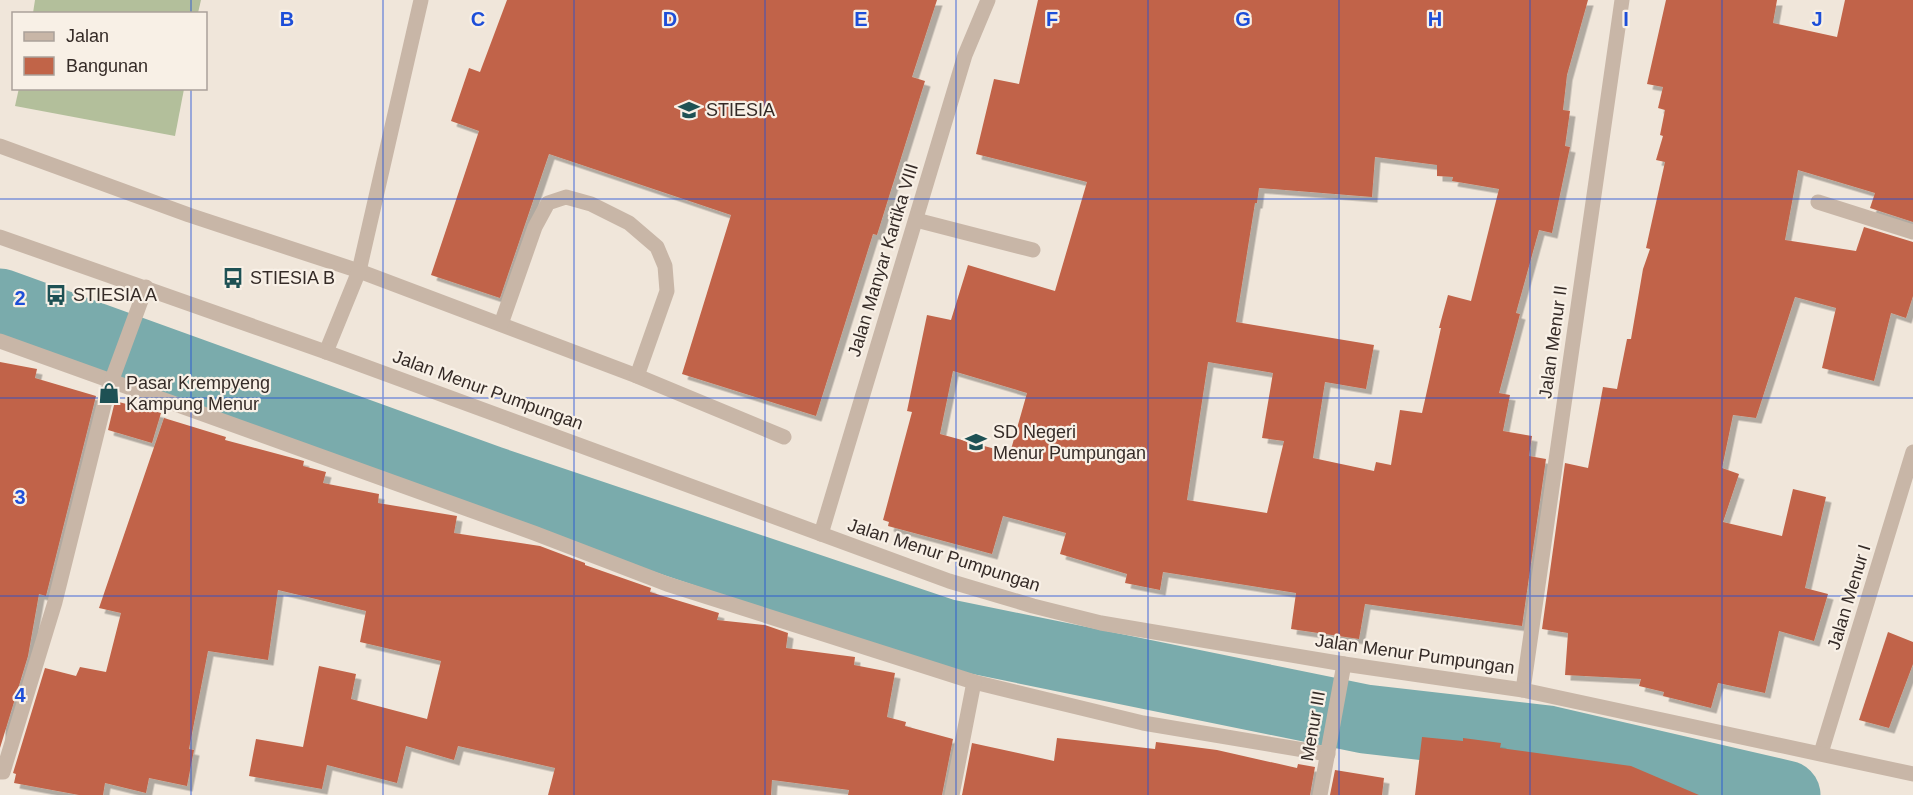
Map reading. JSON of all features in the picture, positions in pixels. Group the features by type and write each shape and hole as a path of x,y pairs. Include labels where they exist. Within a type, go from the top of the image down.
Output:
{"street":[{"path":"326,352 359,271 422,0"},
{"name":"Jalan Manyar Kartika VIII","path":"821,534 964,55 988,0"},
{"name":"Jalan Menur II","path":"1523,690 1622,0"},
{"path":"0,146 189,215 359,271 637,376 784,437"},
{"path":"501,324 535,227 548,203 566,197 591,204 629,223 657,247 665,266 667,291 637,376"},
{"path":"1818,202 1913,232"},
{"path":"915,219 1033,249"},
{"name":"Jalan Menur Pumpungan","path":"0,237 326,352 949,580 1078,617 1101,623 1344,664 1523,690 1913,774"},
{"path":"0,772 3,772 55,602 112,375 146,287"},
{"path":"0,341 112,375 667,584 974,682 1143,723 1329,747"},
{"name":"Jalan Menur I","path":"1821,753 1913,453"},
{"name":"Menur III","path":"1320,795 1344,664"},
{"path":"952,795 974,682"}],"green space":[{"path":"35,0 201,0 198,12 33,12"},
{"path":"19,90 184,90 175,136 15,106"}],"building":[{"path":"507,0 937,0 912,77 925,81 877,235 873,234 816,416 682,374 731,215 549,154 500,298 431,275 479,131 451,121 469,68 480,72"},
{"path":"1038,0 1588,0 1567,75 1563,110 1570,111 1565,146 1570,147 1552,233 1539,230 1516,313 1520,314 1499,393 1510,395 1503,431 1532,436 1529,456 1546,459 1522,626 1365,604 1359,639 1291,629 1296,593 1163,572 1160,590 1125,583 1127,574 1060,554 1066,533 1003,516 992,554 888,526 889,522 883,520 912,412 907,411 927,315 951,320 968,265 1055,291 1087,182 976,154 994,79 1019,84","holes":["1375,157 1437,165 1437,176 1453,177 1452,181 1499,189 1471,301 1448,295 1422,413 1400,410 1391,465 1376,462 1374,471 1313,458 1325,382 1366,389 1374,345 1236,322 1259,188 1372,197","1208,362 1273,373 1262,438 1284,441 1267,513 1187,500","953,371 1027,393 1010,453 940,434"]},
{"path":"1666,0 1777,0 1773,23 1837,37 1845,0 1913,0 1913,222 1870,208 1875,193 1798,170 1785,240 1856,251 1864,227 1913,242 1913,296 1906,318 1891,313 1874,381 1822,368 1836,308 1795,297 1756,418 1733,415 1722,468 1739,474 1723,522 1782,536 1793,489 1826,497 1805,588 1828,594 1814,641 1779,631 1765,693 1718,683 1711,708 1663,696 1664,692 1639,686 1641,679 1565,675 1568,633 1542,629 1565,463 1588,468 1603,387 1617,389 1627,339 1631,339 1643,269 1650,249 1646,248 1665,162 1656,160 1663,136 1660,135 1665,110 1658,108 1663,87 1647,84"},
{"path":"0,362 37,369 35,378 96,396 46,596 39,594 28,656 0,748"},
{"path":"115,401 161,413 152,443 108,430"},
{"path":"164,418 226,437 225,440 304,461 303,466 326,472 323,483 379,494 378,503 457,516 454,533 540,546 585,563 585,565 651,588 650,592 719,613 717,620 765,625 788,633 786,648 855,657 854,665 895,673 887,717 906,722 905,726 953,739 942,795 848,795 849,790 772,780 771,795 548,795 555,768 458,746 454,760 406,746 397,783 327,765 322,789 249,776 256,739 303,747 319,666 356,674 351,699 427,719 441,661 360,642 366,611 278,590 268,660 208,651 189,749 194,750 187,786 149,778 146,793 105,783 103,795 79,795 14,783 16,774 13,773 45,668 76,676 80,667 106,672 121,613 99,608"},
{"path":"1888,632 1913,642 1913,664 1889,728 1859,720"},
{"path":"1422,737 1463,741 1463,738 1501,743 1500,748 1631,766 1699,795 1415,795"},
{"path":"1057,738 1155,749 1156,742 1217,750 1297,768 1298,764 1315,767 1310,795 962,795 972,743 1054,761"},
{"path":"1335,770 1384,778 1382,795 1330,795"}],"waterway":[{"path":"0,303 490,480 944,633 1365,719 1548,740 1786,795"}],"place":[{"name":"STIESIA","path":"689,110"},
{"name":"STIESIA B","path":"233,278"},
{"name":"STIESIA A","path":"56,295"},
{"name":"Pasar Krempyeng Kampung Menur","path":"109,393"},
{"name":"SD Negeri Menur Pumpungan","path":"976,442"}]}
